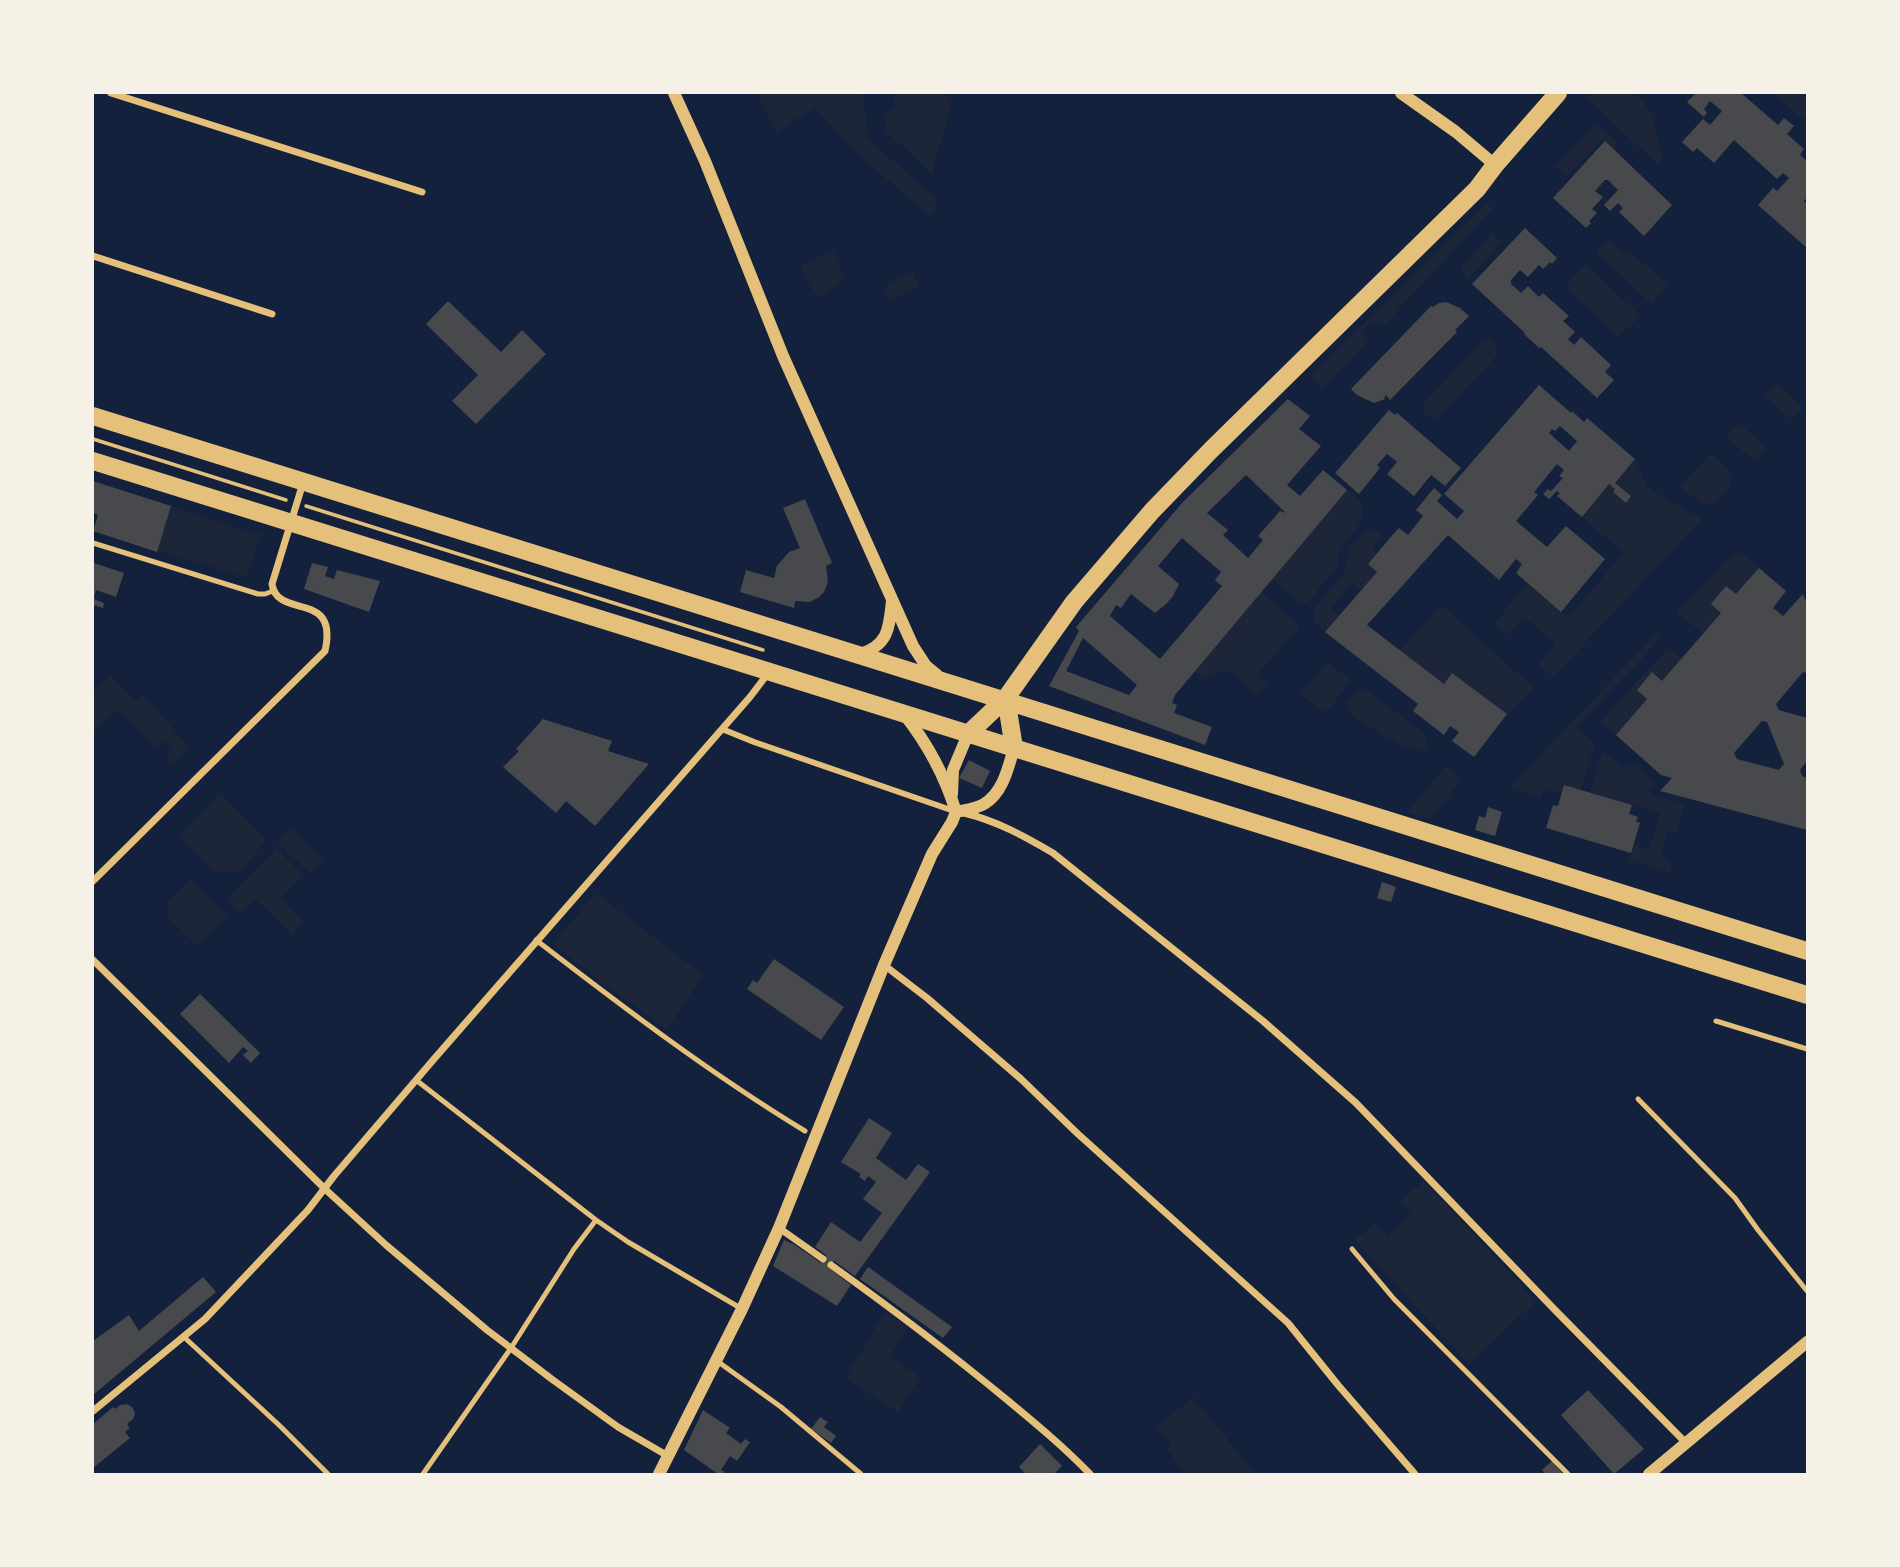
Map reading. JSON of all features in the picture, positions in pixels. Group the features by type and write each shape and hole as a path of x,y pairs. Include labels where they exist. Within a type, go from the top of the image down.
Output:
{"main road":[{"path":"968,734 1006,698 1074,603 1150,514 1211,450 1477,189 1558,93"},
{"path":"93,416 1006,698 1807,951"},
{"path":"93,461 1807,995"},
{"path":"1006,698 1014,748"}],"street":[{"path":"111,93 422,192"},
{"path":"674,93 705,161 783,356 892,597 919,656 940,678"},
{"path":"1401,93 1495,165"},
{"path":"93,256 272,314"},
{"path":"93,881 326,651 329,635 326,621 316,612 284,601 272,591 304,482"},
{"path":"861,654 883,641 888,631 892,597"},
{"path":"93,1412 230,1294 309,1209 416,1080 769,672"},
{"path":"659,1474 717,1361 779,1228 884,965 932,854 956,811 924,740 904,714"},
{"path":"722,729 956,811 986,819 1053,853 1263,1021 1356,1103 1686,1443"},
{"path":"952,798 953,770 968,734"},
{"path":"956,811 976,808 990,800 1003,782 1014,748"},
{"path":"93,960 325,1189 386,1245 511,1348 618,1427 668,1456"},
{"path":"884,965 1021,1079 1078,1134 1288,1322 1415,1474"},
{"path":"779,1228 823,1259"},
{"path":"831,1265 955,1356 1055,1440 1090,1474"},
{"path":"1649,1474 1807,1342"}],"lane":[{"path":"93,543 258,594 272,591"},
{"path":"536,940 675,1043 805,1131"},
{"path":"1716,1021 1807,1049"},
{"path":"416,1080 596,1220 628,1242 742,1309"},
{"path":"1638,1099 1735,1198 1807,1291"},
{"path":"423,1474 596,1220"},
{"path":"1352,1249 1394,1299 1568,1474"},
{"path":"184,1336 328,1474"},
{"path":"717,1361 781,1407 861,1474"}],"path":[{"path":"93,439 285,500"},
{"path":"304,506 775,653"}],"shaded area":[{"path":"756,93 863,93 868,136 872,143 936,198 935,210 929,216 849,146 815,107 777,132"},
{"path":"893,93 943,93 952,100 932,174 886,131 883,114 896,108"},
{"path":"1590,93 1633,93 1643,102 1653,115 1662,159 1657,164 1586,97"},
{"path":"1773,93 1807,93 1807,118 1803,119"},
{"path":"1593,126 1603,129 1617,143 1613,148 1602,139 1566,176 1555,166"},
{"path":"1487,203 1492,208 1490,212 1383,326 1376,322 1367,325 1363,335 1368,342 1322,389 1312,379 1313,373"},
{"path":"1492,233 1502,242 1468,279 1462,273 1462,266"},
{"path":"1608,239 1625,255 1630,251 1667,285 1652,304 1596,252"},
{"path":"833,251 845,279 818,299 800,265"},
{"path":"1586,264 1641,316 1618,337 1565,287"},
{"path":"913,270 919,287 890,300 885,288 888,283"},
{"path":"1487,340 1496,345 1496,356 1439,417 1431,418 1426,415 1423,410 1424,403 1482,341"},
{"path":"1776,383 1803,407 1792,420 1765,395"},
{"path":"1739,423 1767,449 1755,462 1726,436"},
{"path":"1711,453 1732,478 1722,497 1710,504 1696,499 1679,486"},
{"path":"1635,459 1647,486 1702,519 1553,677 1539,664 1555,643 1524,617 1507,635 1494,624 1528,583 1568,617 1624,553 1582,517 1609,484 1615,489 1613,492 1625,502 1615,483"},
{"path":"1347,490 1364,504 1359,525 1341,547 1336,569 1308,602 1301,604 1272,579"},
{"path":"171,506 261,535 247,578 157,550"},
{"path":"1366,530 1375,531 1382,536 1374,546 1378,559 1376,570 1362,590 1353,583 1331,608 1339,616 1325,632 1315,623 1315,607 1344,573 1350,549"},
{"path":"1736,553 1742,554 1759,568 1703,634 1678,613 1678,610"},
{"path":"1261,592 1298,624 1298,628 1257,675 1267,684 1258,695 1250,691 1237,676 1228,672 1213,673 1204,679 1195,670"},
{"path":"1441,605 1534,688 1507,714 1453,673 1444,684 1400,650"},
{"path":"1657,632 1662,637 1577,728 1595,743 1581,790 1564,785 1562,793 1544,788 1541,798 1513,789 1511,786"},
{"path":"1669,647 1682,659 1662,681 1653,673 1647,699 1616,735 1600,722"},
{"path":"1328,662 1351,681 1326,713 1299,694"},
{"path":"111,675 135,701 143,695 190,748 173,764 165,757 171,751 162,741 156,747 120,712 112,713 93,732 93,692"},
{"path":"1365,689 1423,732 1427,736 1426,748 1420,750 1403,746 1355,719 1348,711 1347,702 1357,692"},
{"path":"1603,751 1623,768 1636,765 1656,783 1650,791 1652,795 1684,804 1676,832 1667,831 1662,851 1672,867 1670,873 1629,860 1633,845 1649,849 1660,814 1590,792"},
{"path":"1446,765 1461,780 1431,819 1407,813"},
{"path":"221,793 267,840 239,872 214,872 179,836"},
{"path":"290,828 324,860 311,874 277,842"},
{"path":"276,848 303,875 280,898 304,922 292,935 255,899 240,913 226,899"},
{"path":"190,879 228,915 198,946 167,916 168,902"},
{"path":"596,893 703,975 667,1029 553,944"},
{"path":"1424,1181 1536,1301 1469,1364 1355,1240 1375,1223 1388,1236 1411,1214 1400,1201"},
{"path":"886,1311 908,1328 890,1356 920,1377 898,1412 845,1378"},
{"path":"1194,1397 1199,1408 1201,1407 1256,1474 1186,1474 1167,1448 1171,1443 1156,1426"}],"building":[{"path":"1696,93 1741,93 1778,125 1784,118 1794,126 1787,134 1804,149 1800,155 1807,161 1807,197 1804,201 1807,204 1807,248 1758,205 1773,188 1777,191 1789,178 1783,173 1777,179 1734,140 1714,163 1697,148 1693,152 1682,142 1703,119 1710,125 1722,111 1710,101 1704,109 1707,113 1704,117 1687,102"},
{"path":"1605,141 1672,205 1644,236 1619,212 1623,208 1618,203 1610,211 1604,205 1618,190 1608,180 1595,191 1603,197 1592,209 1597,213 1586,228 1553,198"},
{"path":"1525,228 1557,258 1543,269 1539,265 1528,277 1520,270 1511,280 1511,284 1521,293 1528,286 1539,297 1543,293 1569,316 1563,321 1575,332 1568,339 1574,345 1581,337 1611,365 1605,372 1614,380 1597,398 1539,348 1472,284"},
{"path":"448,301 501,352 522,330 546,354 476,424 452,401 478,375 426,324"},
{"path":"1446,302 1460,308 1469,316 1455,330 1457,332 1390,400 1386,395 1385,399 1374,403 1351,389 1431,306"},
{"path":"1539,385 1584,422 1587,418 1635,459 1615,483 1631,496 1626,503 1613,492 1615,489 1609,484 1582,517 1557,496 1560,493 1557,491 1549,499 1543,494 1548,489 1551,491 1563,478 1559,476 1564,470 1557,464 1534,492 1538,495 1516,521 1547,547 1566,526 1605,559 1561,612 1516,573 1522,564 1516,559 1499,580 1448,535 1367,625 1444,684 1452,673 1507,714 1474,757 1452,741 1459,732 1450,726 1444,735 1413,711 1418,704 1325,632 1377,572 1368,564 1399,528 1408,535 1423,516 1416,510 1434,488 1442,495 1437,501 1457,519 1464,511 1444,494","holes":["1560,426 1577,441 1569,451 1549,433"]},
{"path":"1288,399 1310,416 1299,429 1321,446 1287,485 1300,496 1323,470 1347,490 1175,695 1172,703 1177,705 1174,713 1212,727 1205,745 1049,686 1079,631 1076,627 1183,502","holes":["1246,475 1286,513 1280,511 1258,536 1263,540 1248,558 1223,535 1228,530 1207,513","1182,538 1221,572 1215,580 1222,586 1160,659 1110,616 1116,605 1121,608 1131,594 1155,613 1166,604 1179,584 1158,566","1083,638 1137,685 1129,695 1066,671"]},
{"path":"1389,410 1395,415 1397,413 1461,468 1445,486 1431,475 1414,496 1387,474 1397,462 1387,454 1377,465 1380,468 1359,494 1335,473"},
{"path":"93,481 171,506 157,552 93,531 98,515 93,513"},
{"path":"805,499 832,563 826,566 828,582 824,592 810,602 795,601 794,608 740,592 746,570 774,578 777,566 789,552 800,548 783,508"},
{"path":"94,563 124,573 116,597 96,590 94,599 104,603 103,608 93,605"},
{"path":"312,563 328,567 325,576 334,579 337,570 380,581 369,612 304,589"},
{"path":"1759,568 1786,591 1773,608 1783,616 1803,594 1807,604 1807,673 1803,672 1776,704 1779,710 1807,718 1807,761 1800,770 1802,776 1807,778 1807,830 1660,791 1672,778 1661,775 1616,735 1647,699 1637,690 1652,672 1662,681 1721,613 1711,604 1726,586 1736,594","holes":["1762,721 1767,722 1784,764 1779,770 1737,759 1734,753"]},
{"path":"543,719 612,741 608,751 649,764 595,826 566,801 556,813 503,767"},
{"path":"969,760 990,771 982,788 959,778"},
{"path":"1564,785 1632,805 1629,814 1638,817 1636,822 1640,823 1631,853 1546,828 1553,805 1558,806"},
{"path":"1488,807 1502,812 1495,836 1475,830 1479,816 1485,818"},
{"path":"1382,882 1396,887 1391,902 1377,898"},
{"path":"774,959 844,1007 821,1040 747,989 753,980 757,983"},
{"path":"200,994 260,1053 251,1063 243,1055 248,1051 243,1047 229,1063 180,1014"},
{"path":"869,1118 892,1133 876,1158 906,1180 918,1164 930,1172 855,1276 834,1261 829,1268 851,1285 837,1306 773,1266 784,1240 821,1263 826,1255 815,1247 831,1222 860,1242 882,1213 863,1199 876,1182 868,1176 865,1181 859,1177 861,1174 841,1162"},
{"path":"868,1267 952,1327 943,1338 860,1279"},
{"path":"203,1277 216,1292 93,1395 93,1341 129,1315 139,1331"},
{"path":"1588,1390 1644,1449 1614,1474 1561,1415"},
{"path":"127,1404 133,1408 135,1414 127,1424 130,1428 125,1432 130,1438 93,1468 93,1424 113,1407 115,1409"},
{"path":"703,1410 730,1428 726,1433 741,1444 745,1439 750,1442 737,1461 730,1456 721,1470 724,1474 718,1474 684,1450"},
{"path":"820,1417 828,1422 824,1427 836,1436 831,1443 811,1429"},
{"path":"1040,1444 1062,1466 1054,1474 1026,1474 1019,1467"},
{"path":"1552,1461 1563,1474 1545,1474 1542,1470"}]}
